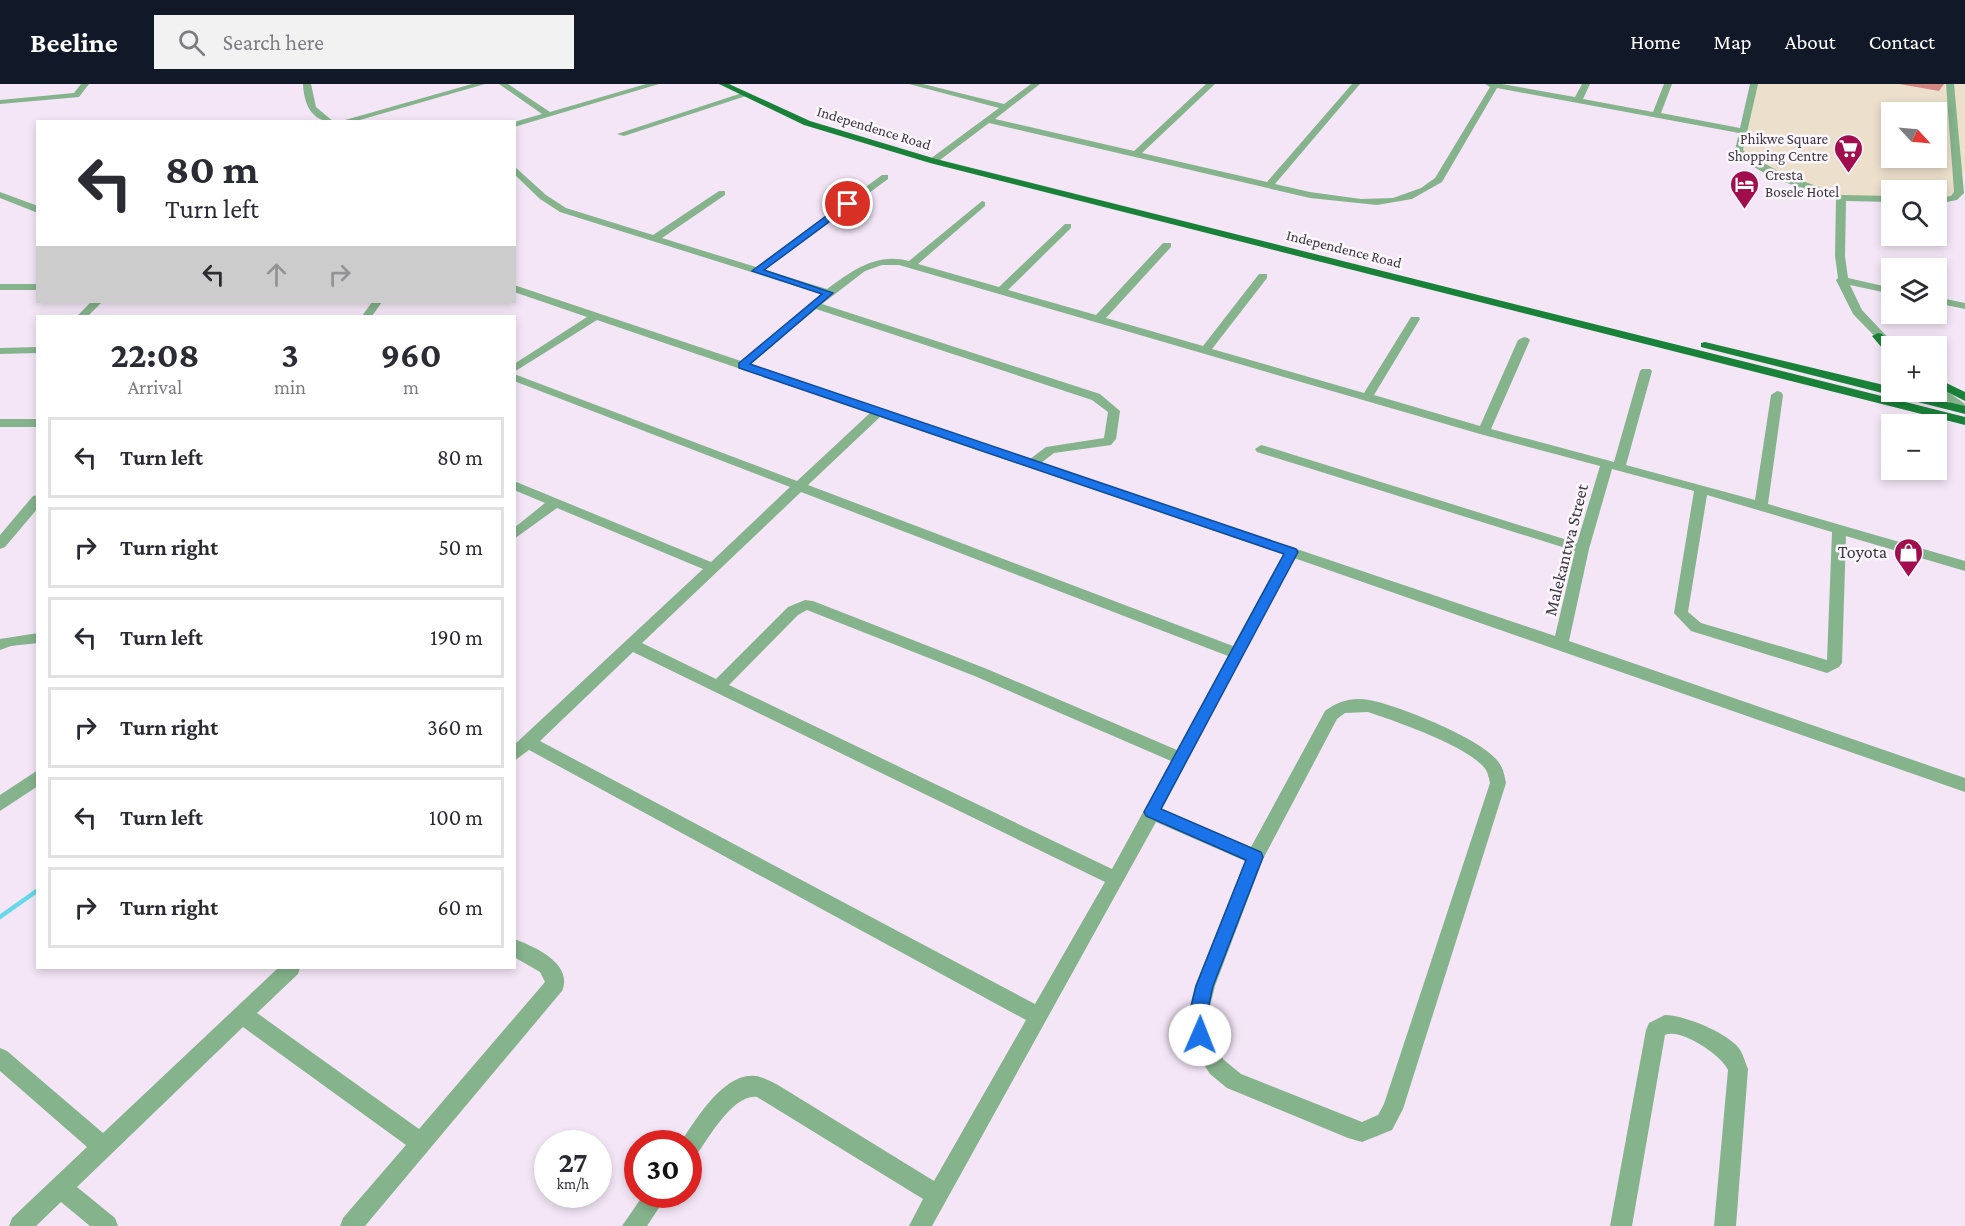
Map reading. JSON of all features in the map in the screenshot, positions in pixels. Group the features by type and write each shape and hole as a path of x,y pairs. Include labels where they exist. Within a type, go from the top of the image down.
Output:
{"main road":[{"name":"Independence Road","path":"723,84 839,135 1854,381 1881,390"},
{"name":"Independence Road","path":"742,84 839,125 937,158 1881,392"},
{"path":"1878,336 1881,340"},
{"path":"1854,381 1881,381"},
{"path":"1947,387 1965,397"},
{"path":"1907,402 1965,433"},
{"name":"Independence Road","path":"1914,402 1965,420"},
{"name":"Independence Road","path":"1927,402 1965,410"}],"street":[{"path":"0,102 76,95 85,84"},
{"path":"307,84 309,104 325,120"},
{"path":"349,120 481,84"},
{"path":"506,84 549,115"},
{"path":"516,124 655,84"},
{"path":"913,84 1006,107"},
{"path":"937,158 1036,84"},
{"path":"1137,153 1211,84"},
{"path":"1269,186 1356,84"},
{"path":"1578,100 1586,84"},
{"path":"1656,115 1668,84"},
{"path":"1754,84 1739,150 1747,160 1768,171 1840,197 1881,199"},
{"path":"1947,199 1954,198 1959,193 1961,172 1950,84"},
{"path":"988,120 1137,153 1269,186 1366,203 1386,202 1418,194 1439,180 1492,85 1744,131"},
{"path":"621,134 745,95"},
{"path":"516,171 558,208 829,293"},
{"path":"757,271 885,177"},
{"path":"653,238 722,193"},
{"path":"0,195 36,209"},
{"path":"1840,197 1841,280 1859,315 1881,339"},
{"path":"911,265 982,204"},
{"path":"1000,292 1068,226"},
{"path":"1098,320 1167,245"},
{"path":"743,365 829,293 870,265 890,261 911,265 1484,431 1701,489 1965,566"},
{"path":"1204,351 1263,276"},
{"path":"1841,280 1881,289"},
{"path":"0,287 36,287"},
{"path":"516,289 1561,644 1965,785"},
{"path":"1947,302 1965,306"},
{"path":"83,315 96,303"},
{"path":"815,305 1096,397 1114,411 1110,439 1107,442 1050,450 1031,464"},
{"path":"516,368 597,315"},
{"path":"1367,397 1415,320"},
{"path":"1484,431 1524,340"},
{"path":"0,351 36,350"},
{"name":"Malekantwa Street","path":"1561,644 1582,549 1646,371"},
{"path":"516,378 1236,653"},
{"path":"1761,507 1777,395"},
{"path":"1947,395 1965,410"},
{"path":"516,753 878,412"},
{"path":"0,423 36,423"},
{"path":"1261,449 1582,549"},
{"path":"516,486 713,568"},
{"path":"1701,489 1681,613 1696,627 1827,667 1834,663 1839,530"},
{"path":"0,544 36,501"},
{"path":"516,533 554,502"},
{"path":"920,1226 1116,879 1291,552"},
{"path":"719,686 793,611 805,605 866,626 982,672 1180,758"},
{"path":"0,645 9,640 36,638"},
{"path":"632,645 1116,879"},
{"path":"1368,706 1385,711 1451,738 1484,758 1494,768 1497,783 1393,1109 1385,1123 1376,1128 1362,1132 1348,1128 1234,1081 1217,1067 1203,1047 1196,1023 1205,986 1256,857 1331,714 1342,707 1368,706"},
{"path":"528,742 1038,1016"},
{"path":"0,804 36,778"},
{"path":"1151,812 1256,857"},
{"path":"351,1226 555,985 555,976 551,969 516,948"},
{"path":"20,1226 290,969"},
{"path":"242,1014 422,1144"},
{"path":"1622,1226 1656,1029 1665,1024 1683,1027 1717,1044 1731,1054 1738,1069 1725,1226"},
{"path":"0,1058 103,1147"},
{"path":"702,1131 724,1101 740,1089 753,1086 771,1092 937,1195"},
{"path":"61,1188 107,1226"},
{"path":"633,1226 646,1208"}],"shaded area":[{"path":"1754,84 1965,84 1965,173 1957,172 1959,193 1949,199 1947,199 1947,180 1881,180 1881,199 1841,198 1743,157 1743,131"}],"waterway":[{"path":"0,917 36,891"}],"place":[{"name":"Phikwe Square Shopping Centre","path":"1849,174"},
{"name":"Cresta Bosele Hotel","path":"1744,210"},
{"name":"Toyota","path":"1908,578"}],"route":[{"path":"848,204 757,271 829,293 743,365 1291,552 1151,812 1256,857 1205,986 1196,1023 1200,1035"}]}
